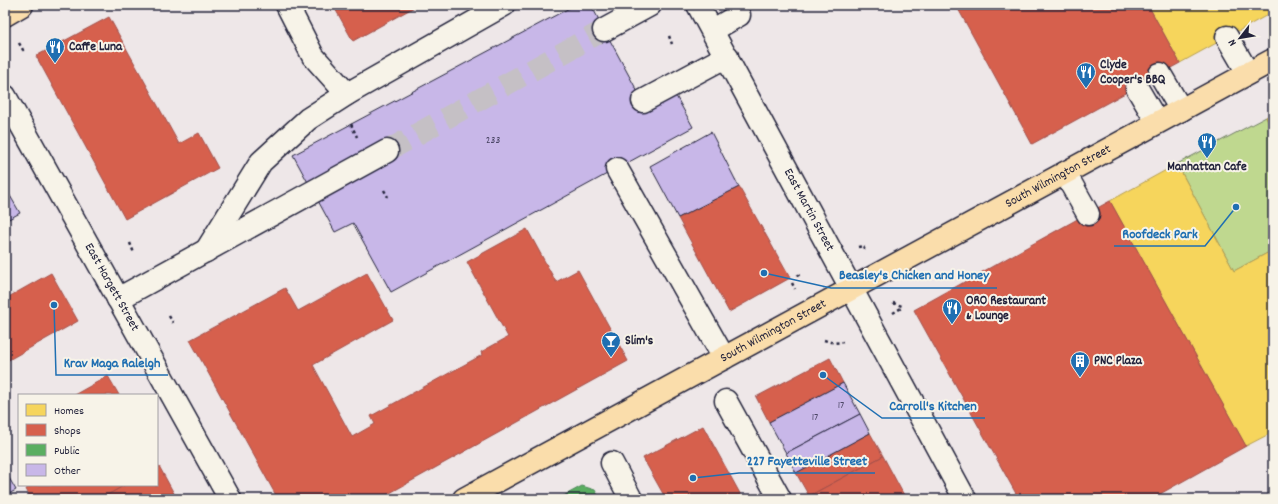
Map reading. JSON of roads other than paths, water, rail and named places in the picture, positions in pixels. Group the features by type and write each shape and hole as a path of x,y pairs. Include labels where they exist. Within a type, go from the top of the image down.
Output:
{"main road":[{"path":"5,15 22,5"},
{"name":"South Wilmington Street","path":"464,499 1273,60"}],"street":[{"path":"287,5 313,56 347,94"},
{"path":"206,251 261,162 308,119 347,94 504,5"},
{"path":"604,30 650,5"},
{"name":"East Martin Street","path":"698,5 713,30 965,499"},
{"path":"713,30 739,15"},
{"path":"1228,37 1248,73"},
{"path":"643,101 727,56"},
{"path":"1160,74 1181,110"},
{"path":"1137,88 1157,122"},
{"name":"East Hargett Street","path":"5,96 230,499"},
{"path":"118,299 386,151"},
{"path":"617,169 724,358"},
{"path":"1065,173 1088,214"},
{"path":"726,401 780,499"},
{"path":"612,464 631,499"}],"tunnel":[{"path":"387,151 604,30"}],"place":[{"name":"Caffe Luna","path":"55,64"},
{"name":"Clyde Cooper's BBQ","path":"1086,89"},
{"name":"Manhattan Cafe","path":"1207,159"},
{"name":"Roofdeck Park","path":"1236,207"},
{"name":"Beasley's Chicken and Honey","path":"764,273"},
{"name":"Krav Maga Ralelgh","path":"54,305"},
{"name":"ORO Restaurant & Lounge","path":"952,325"},
{"name":"Slim's","path":"611,358"},
{"name":"Carroll's Kitchen","path":"823,375"},
{"name":"PNC Plaza","path":"1080,378"},
{"name":"227 Fayetteville Street","path":"693,478"}]}
